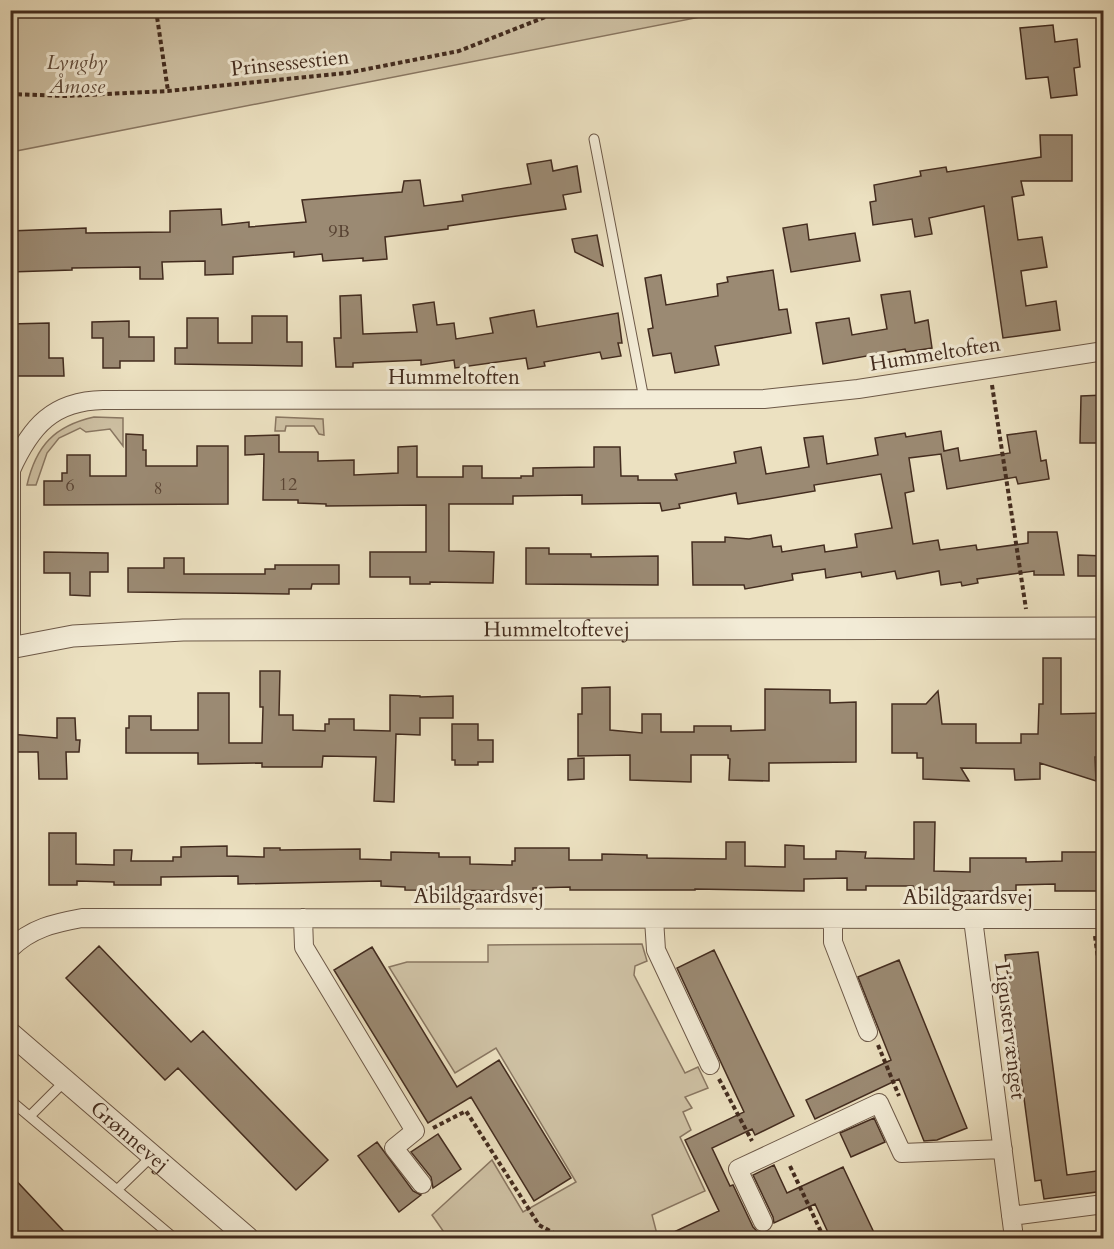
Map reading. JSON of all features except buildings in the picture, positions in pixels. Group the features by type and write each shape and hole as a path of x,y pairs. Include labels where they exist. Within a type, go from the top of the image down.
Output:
{"street":[{"name":"Hummeltoften","path":"11,647 11,470 23,444 38,424 58,411 85,400 764,399 858,389 1104,351"},
{"name":"Hummeltoftevej","path":"11,647 73,636 183,630 1104,628"},
{"name":"Abildgaardsvej","path":"10,949 17,942 46,925 82,918 1098,919"},
{"path":"303,918 304,948 416,1131 394,1148 422,1184"},
{"path":"654,919 656,950 710,1065"},
{"path":"833,919 833,942 868,1032"},
{"name":"Ligustervænget","path":"973,919 1014,1239"},
{"name":"Grønnevej","path":"10,1034 248,1239"},
{"path":"763,1222 738,1169 879,1103 902,1154 1003,1149"},
{"path":"1011,1216 1104,1204"}],"lane":[{"path":"594,139 644,399"},
{"path":"30,1116 66,1080"},
{"path":"10,1100 174,1239"},
{"path":"117,1190 153,1156"}],"path":[{"path":"156,10 168,92"},
{"name":"Prinsessestien","path":"10,94 65,96 168,92 347,73 459,51 563,10"},
{"path":"989,369 1029,628"},
{"path":"1098,919 1104,1004"},
{"path":"868,1032 876,1038 901,1101"},
{"path":"710,1065 761,1158"},
{"path":"416,1131 424,1132 466,1111 539,1225 562,1239"},
{"path":"781,1148 824,1239"}],"green space":[{"name":"Lyngby Åmose","path":"11,10 731,10 731,11 11,152"},
{"path":"94,417 123,418 123,446 110,429 86,432 80,428 59,438 47,453 36,485 27,485 36,459 49,440 68,426"},
{"path":"276,417 323,419 324,435 319,434 314,426 286,426 285,431 275,431"},
{"path":"642,944 647,961 635,966 634,975 685,1073 698,1067 708,1088 685,1097 692,1108 683,1112 691,1130 680,1137 705,1191 652,1215 658,1238 448,1238 432,1215 492,1160 523,1212 576,1182 496,1048 455,1073 389,967 407,962 488,962 488,945"}]}
